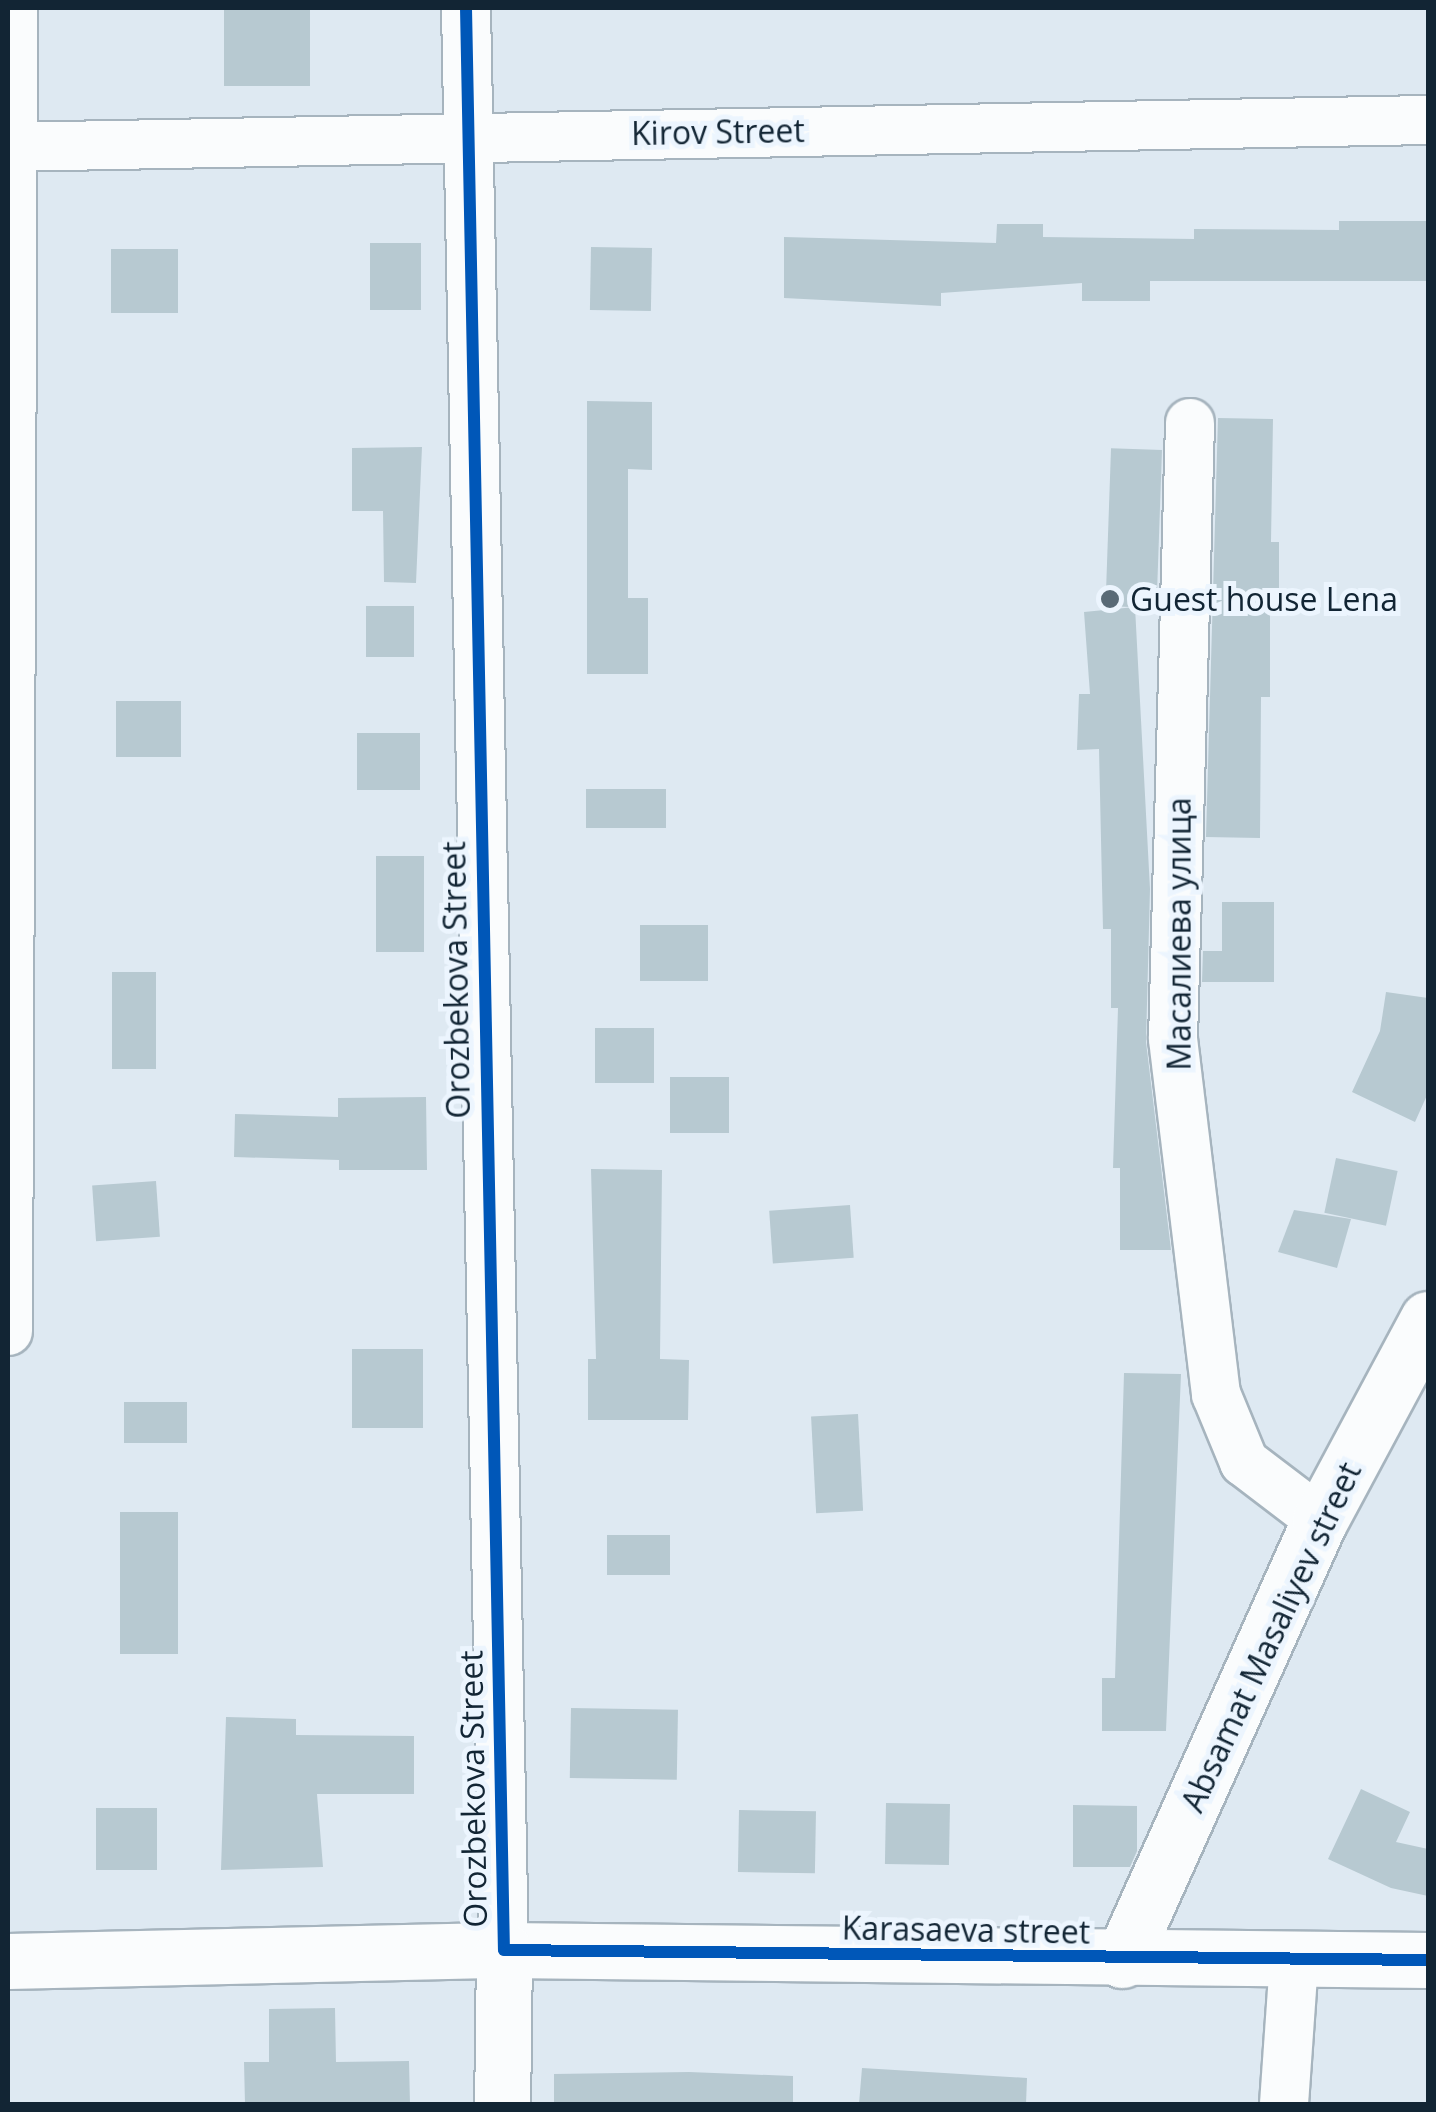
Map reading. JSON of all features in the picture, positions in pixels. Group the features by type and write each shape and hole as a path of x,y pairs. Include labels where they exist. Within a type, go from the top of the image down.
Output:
{"street":[{"path":"8,1330 12,8"},
{"name":"Orozbekova Street","path":"466,8 504,1950 502,2104"},
{"name":"Kirov Street","path":"10,147 1428,120"},
{"name":"Масалиева улица","path":"1190,423 1173,1038 1216,1394 1244,1462 1320,1520"},
{"name":"Absamat Masaliyev street","path":"1122,1960 1320,1520 1428,1319"},
{"name":"Karasaeva street","path":"8,1962 504,1950 1122,1960 1428,1960"},
{"path":"1284,2104 1294,1960"}],"building":[{"path":"224,8 310,8 310,86 224,86"},
{"path":"1339,221 1428,221 1428,281 1150,281 1150,301 1082,301 1082,283 941,293 941,306 784,298 784,237 996,243 997,224 1043,224 1043,237 1194,239 1194,229 1339,230"},
{"path":"370,243 421,243 421,310 370,310"},
{"path":"591,247 652,248 651,311 590,310"},
{"path":"111,249 178,249 178,313 111,313"},
{"path":"587,401 652,402 652,470 628,469 628,598 648,598 648,674 587,674"},
{"path":"1218,418 1273,419 1271,542 1279,542 1279,606 1270,606 1270,697 1261,697 1260,838 1206,837"},
{"path":"422,447 416,583 384,582 383,511 352,511 352,448"},
{"path":"1111,448 1162,450 1156,608 1106,606"},
{"path":"366,606 414,606 414,657 366,657"},
{"path":"1135,607 1150,889 1146,1042 1171,1250 1120,1250 1120,1168 1113,1168 1118,1008 1111,1008 1111,929 1103,929 1099,749 1077,750 1079,694 1090,694 1084,612"},
{"path":"116,701 181,701 181,757 116,757"},
{"path":"357,733 420,733 420,790 357,790"},
{"path":"586,789 666,789 666,828 586,828"},
{"path":"376,856 424,856 424,952 376,952"},
{"path":"1222,902 1274,902 1274,982 1202,982 1203,951 1222,951"},
{"path":"640,925 708,925 708,981 640,981"},
{"path":"112,972 156,972 156,1069 112,1069"},
{"path":"1386,992 1428,998 1428,1093 1415,1122 1352,1092 1380,1031"},
{"path":"595,1028 654,1028 654,1083 595,1083"},
{"path":"670,1077 729,1077 729,1133 670,1133"},
{"path":"426,1097 427,1170 339,1170 339,1160 234,1157 235,1114 338,1117 338,1098"},
{"path":"1336,1158 1398,1171 1386,1226 1324,1213"},
{"path":"591,1169 662,1170 660,1359 689,1360 688,1420 588,1420 588,1359 596,1359"},
{"path":"156,1181 160,1237 96,1241 92,1185"},
{"path":"850,1205 854,1258 773,1264 769,1211"},
{"path":"1294,1210 1351,1219 1337,1268 1278,1252"},
{"path":"352,1349 423,1349 423,1428 352,1428"},
{"path":"1124,1373 1181,1374 1166,1731 1102,1731 1102,1678 1115,1678"},
{"path":"124,1402 187,1402 187,1443 124,1443"},
{"path":"858,1414 863,1511 816,1513 811,1416"},
{"path":"120,1512 178,1512 178,1654 120,1654"},
{"path":"607,1535 670,1535 670,1575 607,1575"},
{"path":"571,1708 678,1710 677,1780 570,1778"},
{"path":"226,1717 296,1719 296,1735 414,1736 414,1794 317,1794 323,1867 221,1870"},
{"path":"1361,1789 1410,1812 1396,1842 1428,1849 1428,1896 1391,1888 1328,1859"},
{"path":"886,1803 950,1804 949,1865 885,1864"},
{"path":"1073,1805 1137,1806 1137,1851 1130,1867 1073,1867"},
{"path":"96,1808 157,1808 157,1870 96,1870"},
{"path":"739,1810 816,1811 815,1873 738,1872"},
{"path":"335,2008 336,2062 409,2061 410,2104 245,2104 244,2062 269,2062 269,2009"},
{"path":"862,2068 1027,2078 1026,2104 859,2104"},
{"path":"689,2072 793,2076 793,2104 554,2104 554,2074"}],"cycle path":[{"path":"466,8 504,1950 1428,1960"}],"place":[{"name":"Guest house Lena","path":"1110,599"}]}
